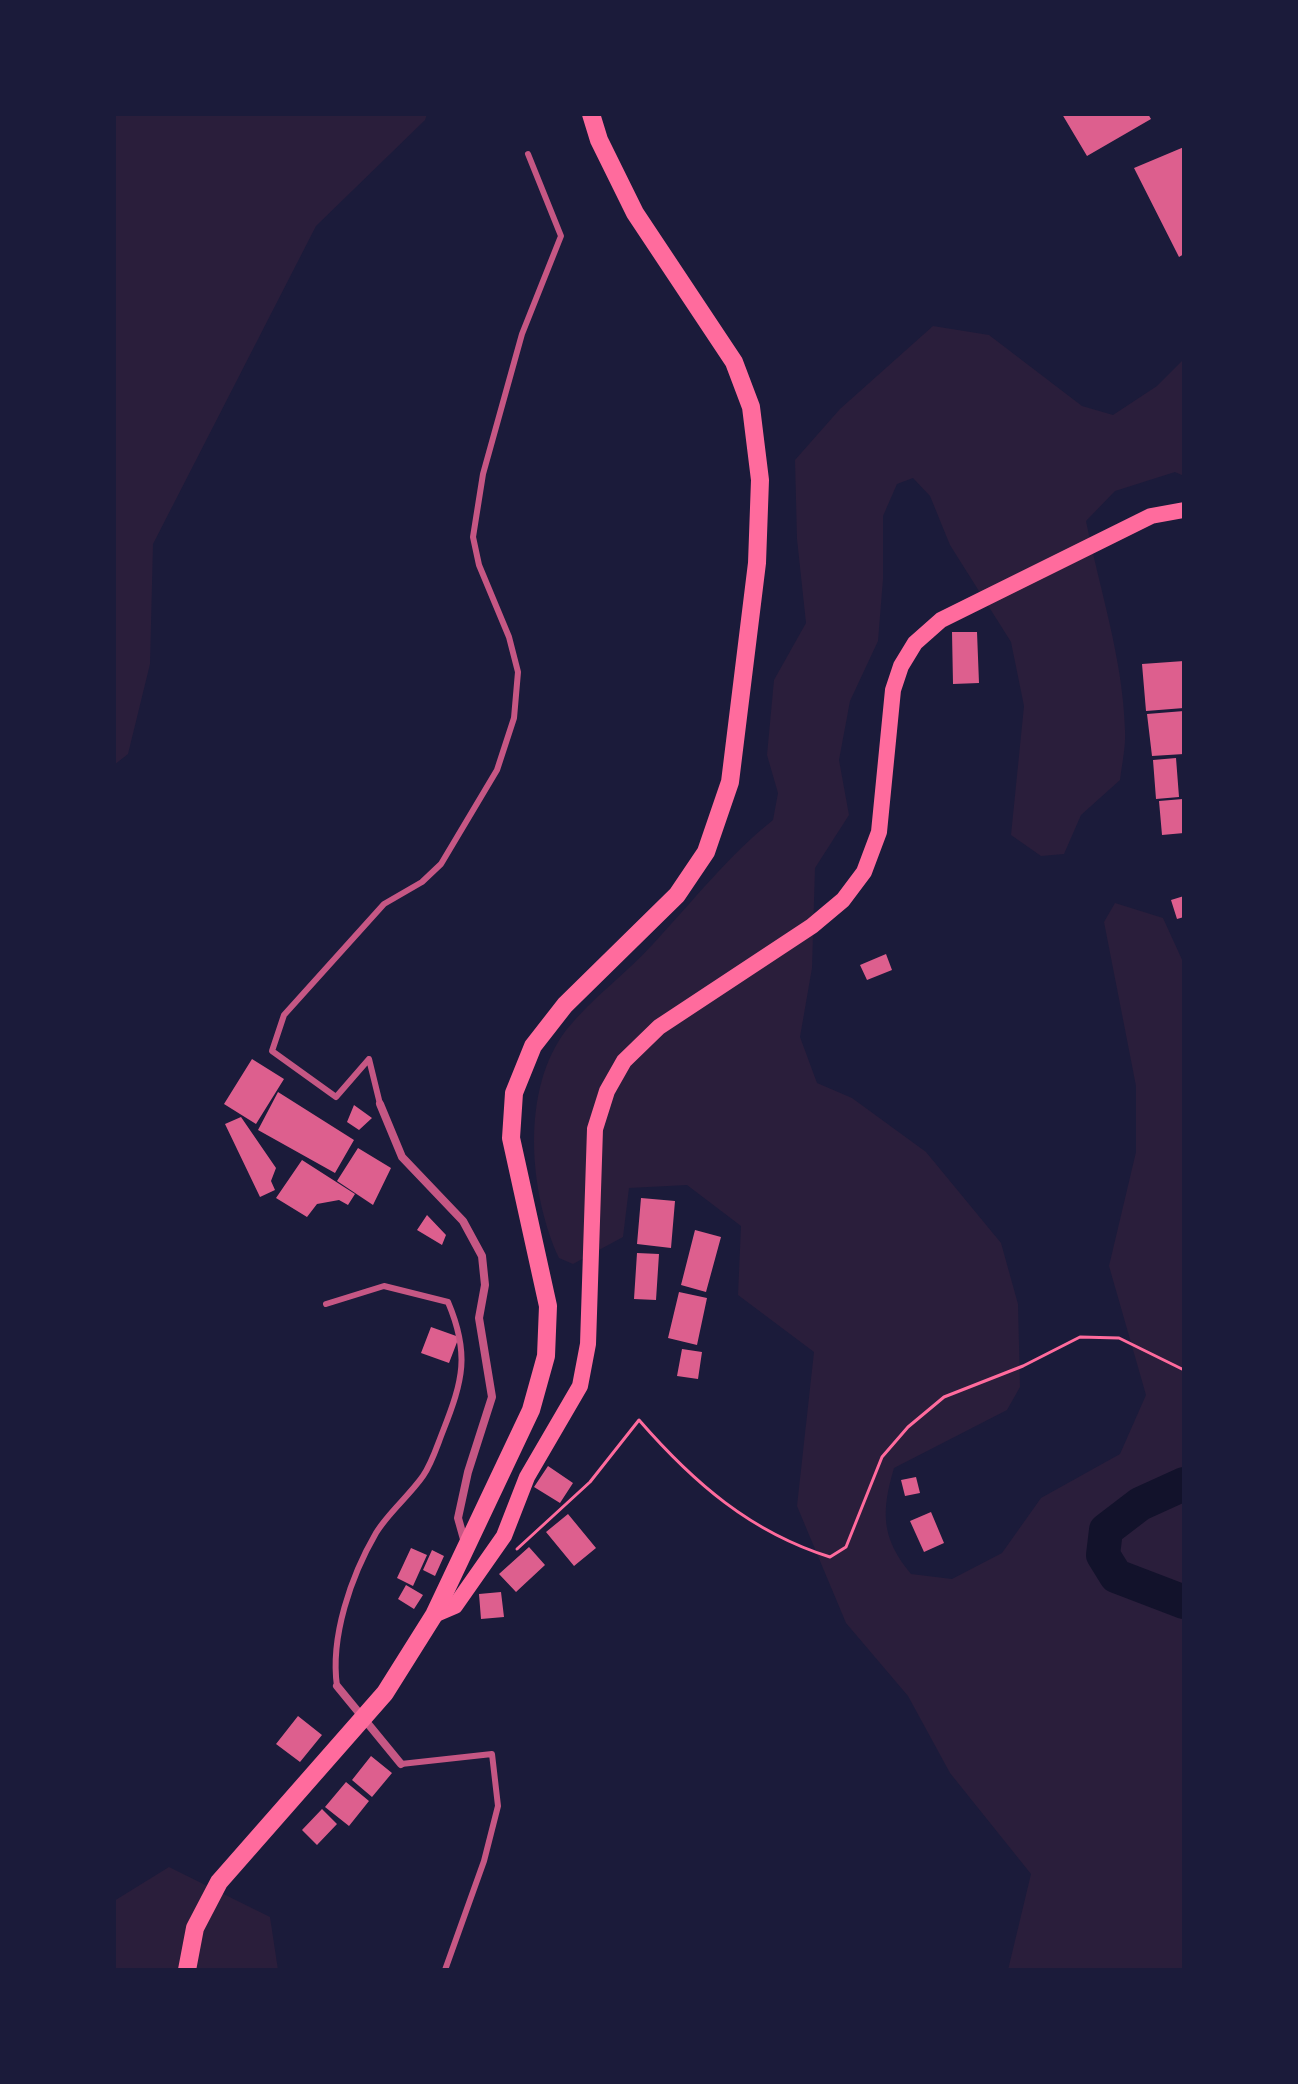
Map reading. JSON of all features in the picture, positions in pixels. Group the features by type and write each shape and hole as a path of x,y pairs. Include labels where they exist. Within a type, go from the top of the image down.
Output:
{"highway":[{"path":"187,1970 195,1928 219,1882 385,1693 434,1615 531,1410 546,1356 548,1306 511,1138 514,1093 533,1046 565,1005 677,895 706,852 730,782 757,563 760,480 751,407 734,362 635,213 599,140 591,114"}],"main road":[{"path":"434,1615 455,1606 486,1565 504,1536 527,1477 580,1386 588,1344 595,1129 607,1091 624,1061 659,1027 812,926 843,900 864,872 879,832 893,690 915,643 941,620 1151,516 1184,510"}],"street":[{"path":"380,1104 402,1157 463,1221 482,1256 485,1285 479,1318 492,1397 468,1472 458,1518 467,1548"},
{"path":"337,1686 401,1764"}],"lane":[{"path":"380,1104 369,1059 336,1097 272,1051 284,1015 384,904 422,882 441,864 497,770 514,718 518,672 509,637 479,565 473,537 483,474 522,334 561,236 528,154"},
{"path":"326,1304 384,1286 448,1302 460,1330 464,1365 456,1397 426,1472 377,1531 349,1592 333,1661 337,1686"},
{"path":"401,1764 492,1754 498,1806 484,1861 445,1970"}],"path":[{"path":"486,1565 500,1564 543,1527 590,1482 639,1420 669,1455 681,1461 735,1513 790,1545 830,1557 846,1547 882,1457 908,1427 944,1397 1023,1366 1080,1337 1119,1338 1184,1370"}],"shaded area":[{"path":"114,114 427,114 425,120 316,226 153,544 150,664 128,754 114,765"},
{"path":"933,326 989,335 1082,406 1113,415 1157,386 1184,359 1184,476 1175,472 1115,491 1086,521 1120,677 1125,742 1120,780 1081,815 1064,854 1041,856 1011,835 1024,706 1011,642 950,545 930,496 913,478 897,484 883,516 883,579 878,641 850,701 839,760 849,815 815,868 812,968 800,1037 817,1083 852,1098 926,1152 1001,1243 1018,1304 1020,1387 1007,1410 894,1468 887,1498 889,1536 911,1574 952,1579 1002,1553 1041,1498 1120,1454 1146,1395 1109,1266 1136,1152 1136,1086 1104,922 1115,903 1163,918 1184,964 1184,1970 1008,1970 1031,1874 950,1773 908,1696 846,1623 797,1506 814,1352 738,1295 741,1226 687,1185 629,1188 623,1237 573,1264 559,1258 541,1203 536,1173 536,1111 542,1081 552,1053 567,1029 644,954 726,863 773,820 778,793 767,755 774,680 806,623 797,539 795,460 840,409"},
{"path":"169,1867 270,1917 278,1970 114,1970 114,1901"}],"building":[{"path":"1062,114 1148,114 1151,119 1087,156"},
{"path":"1184,147 1184,254 1179,257 1134,168"},
{"path":"952,632 977,632 979,683 953,684"},
{"path":"1184,661 1184,708 1146,711 1142,664"},
{"path":"1184,711 1184,754 1152,756 1147,714"},
{"path":"1176,758 1179,797 1156,799 1153,760"},
{"path":"1183,799 1184,833 1162,835 1159,801"},
{"path":"1184,896 1184,917 1177,919 1171,900"},
{"path":"886,954 892,970 867,980 860,965"},
{"path":"252,1059 284,1079 256,1124 224,1104"},
{"path":"278,1092 354,1140 335,1173 258,1130"},
{"path":"354,1105 372,1118 359,1130 347,1122"},
{"path":"241,1117 276,1168 271,1181 275,1190 260,1197 225,1124"},
{"path":"358,1148 391,1168 373,1205 337,1181"},
{"path":"302,1160 355,1194 348,1205 339,1200 317,1204 307,1217 276,1198"},
{"path":"641,1198 675,1201 671,1248 637,1244"},
{"path":"427,1215 446,1235 442,1245 417,1230"},
{"path":"695,1230 721,1237 706,1292 681,1285"},
{"path":"637,1253 659,1254 656,1300 634,1299"},
{"path":"679,1292 707,1298 697,1345 668,1338"},
{"path":"431,1327 459,1337 449,1363 421,1353"},
{"path":"682,1349 702,1352 698,1379 677,1376"},
{"path":"548,1466 573,1483 560,1503 534,1487"},
{"path":"916,1477 920,1493 905,1496 901,1480"},
{"path":"931,1512 944,1543 924,1552 910,1521"},
{"path":"568,1514 596,1548 574,1566 546,1532"},
{"path":"529,1547 545,1565 516,1592 499,1574"},
{"path":"411,1548 427,1555 413,1586 397,1578"},
{"path":"432,1550 444,1556 435,1576 423,1570"},
{"path":"406,1585 423,1595 414,1609 398,1599"},
{"path":"501,1592 504,1617 481,1619 479,1594"},
{"path":"298,1716 322,1735 300,1762 276,1744"},
{"path":"371,1756 392,1773 372,1797 352,1780"},
{"path":"346,1782 369,1801 349,1826 325,1807"},
{"path":"322,1809 337,1824 317,1845 302,1830"}],"waterway":[{"path":"1184,1484 1140,1504 1106,1530 1103,1555 1116,1576 1184,1602"}]}
